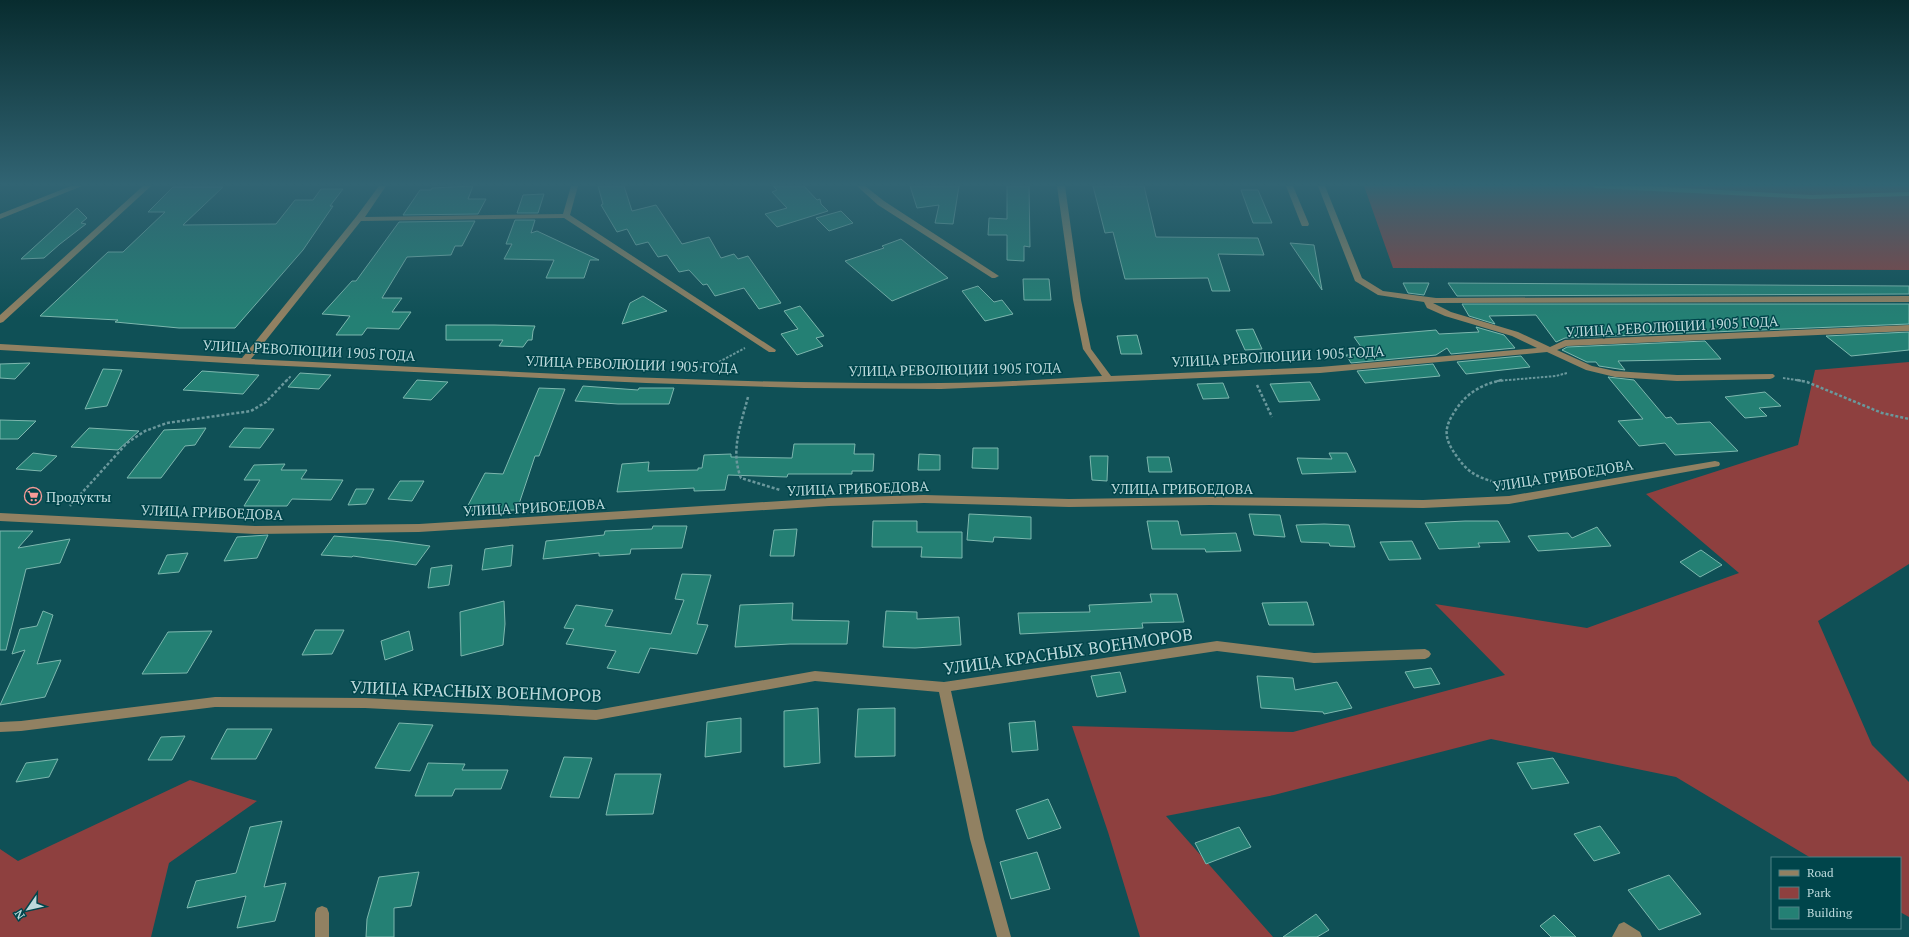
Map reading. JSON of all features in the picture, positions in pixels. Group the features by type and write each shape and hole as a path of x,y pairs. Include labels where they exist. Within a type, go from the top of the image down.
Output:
{"street":[{"path":"0,320 100,230"},
{"path":"244,361 350,230"},
{"path":"587,230 772,350"},
{"path":"923,230 995,276"},
{"path":"1067,230 1077,300 1087,349 1109,379"},
{"path":"1338,230 1358,279 1381,293 1427,300 1909,298"},
{"path":"1427,300 1430,306 1448,314 1515,334 1585,366 1615,374 1677,378 1770,376"},
{"name":"УЛИЦА РЕВОЛЮЦИИ 1905 ГОДА","path":"0,347 302,364 669,380 941,386 1320,370 1552,350 1565,343 1909,328"},
{"name":"УЛИЦА ГРИБОЕДОВА","path":"0,517 263,530 420,528 829,502 924,499 1069,503 1210,501 1423,504 1509,500 1715,464"},
{"name":"УЛИЦА КРАСНЫХ ВОЕНМОРОВ","path":"0,727 21,726 215,702 365,703 596,715 815,676 944,687 1217,646 1314,658 1425,654"},
{"path":"944,687 977,839 1004,937"},
{"path":"322,913 322,937"},
{"path":"1619,937 1624,928 1635,937"}],"path":[{"path":"669,380 676,374 685,370 715,364 757,341"},
{"path":"85,490 127,443 145,430 167,423 251,411 266,402 302,364"},
{"path":"1509,486 1480,478 1472,473 1462,464 1446,440 1447,424 1458,405 1473,390 1494,380 1562,375 1585,366"},
{"path":"1251,374 1272,417"},
{"path":"1770,376 1806,382 1882,413 1909,418"},
{"path":"752,383 735,449 736,470 742,478 785,491"}],"green space":[{"path":"1379,230 1909,230 1909,270 1393,268"},
{"path":"1909,362 1909,564 1818,621 1872,745 1909,782 1909,917 1901,913 1901,857 1809,857 1676,777 1491,739 1274,795 1166,816 1273,937 1140,937 1108,832 1072,726 1293,732 1505,675 1435,604 1587,628 1739,573 1646,494 1798,445 1815,370"},
{"path":"190,780 257,801 169,863 151,937 0,937 0,849 18,861"}],"building":[{"path":"53,230 79,230 44,258 21,259"},
{"path":"146,230 317,230 303,250 235,328 179,328 115,322 118,320 40,316 108,252 123,252"},
{"path":"393,230 470,230 462,246 455,246 451,255 407,257 382,298 402,298 392,312 411,312 399,329 367,328 362,335 336,335 350,316 322,314 352,281 356,281"},
{"path":"511,230 532,230 531,233 537,231 599,260 590,260 584,278 546,278 554,260 504,259 512,244 506,244"},
{"path":"616,230 625,230 617,232"},
{"path":"627,230 672,230 682,244 709,237 721,258 734,254 738,259 748,256 781,303 759,309 744,288 715,296 707,284 703,285 689,270 679,272 667,255 658,257 648,242 636,245"},
{"path":"988,230 1030,230 1030,247 1024,246 1024,261 1007,260 1007,235 988,235"},
{"path":"1104,230 1154,230 1156,237 1258,238 1264,255 1218,254 1230,291 1212,291 1208,278 1125,279 1113,232 1105,233"},
{"path":"901,239 948,278 892,301 845,261 884,248 882,246"},
{"path":"1290,243 1314,245 1322,290"},
{"path":"1023,279 1049,279 1051,300 1024,300"},
{"path":"1403,283 1429,283 1424,295 1408,293"},
{"path":"1448,283 1909,286 1909,294 1457,296"},
{"path":"978,286 994,302 1002,300 1013,314 985,321 962,291"},
{"path":"643,296 667,311 622,324 630,303"},
{"path":"1462,304 1909,304 1909,324 1565,338 1556,342 1536,315 1489,316 1495,324 1469,316"},
{"path":"800,306 824,336 816,338 823,346 797,355 781,334 798,329 784,311"},
{"path":"446,325 535,326 532,340 528,340 523,347 499,346 503,340 446,340"},
{"path":"1476,327 1504,335 1515,348 1451,354 1447,348 1436,355 1351,363 1346,355 1366,354 1354,337 1436,330 1439,334 1479,332"},
{"path":"1253,329 1262,349 1245,350 1236,330"},
{"path":"1909,332 1909,350 1851,356 1826,336"},
{"path":"1137,335 1142,354 1121,354 1117,336"},
{"path":"1705,341 1721,359 1618,361 1625,370 1599,366 1596,362 1587,362 1562,350 1567,347"},
{"path":"1521,356 1530,367 1466,374 1457,362"},
{"path":"30,363 15,379 0,378 0,364"},
{"path":"1433,364 1440,376 1365,383 1357,371"},
{"path":"103,369 122,370 107,406 85,409"},
{"path":"202,371 259,375 243,394 183,390"},
{"path":"300,373 331,375 319,389 288,387"},
{"path":"1608,377 1634,380 1666,418 1671,417 1677,424 1710,422 1738,451 1675,455 1665,443 1639,446 1618,421 1643,419"},
{"path":"417,380 448,382 431,400 403,398"},
{"path":"1310,382 1320,400 1279,402 1270,384"},
{"path":"1223,383 1229,398 1203,399 1197,384"},
{"path":"583,386 638,390 639,388 674,388 669,404 618,404 575,401"},
{"path":"539,388 565,389 539,456 535,456 517,510 465,511 485,473 503,474"},
{"path":"1765,392 1781,406 1759,408 1767,416 1745,418 1725,397"},
{"path":"0,420 36,421 18,439 0,439"},
{"path":"89,428 139,431 118,450 71,447"},
{"path":"206,428 195,445 185,446 161,478 127,478 164,430"},
{"path":"244,428 274,429 260,448 229,447"},
{"path":"794,444 855,444 854,454 874,454 873,471 852,471 852,474 788,474 787,477 728,475 725,490 694,491 694,488 617,492 622,464 649,462 648,471 698,470 698,468 702,468 704,455 731,454 731,457 792,458"},
{"path":"973,448 998,448 998,469 972,468"},
{"path":"33,453 57,456 41,471 16,469"},
{"path":"1329,453 1347,453 1356,472 1302,474 1297,458 1332,459"},
{"path":"919,454 940,455 940,470 918,470"},
{"path":"1090,456 1108,456 1107,481 1092,480"},
{"path":"1147,457 1169,457 1172,472 1149,472"},
{"path":"285,464 281,470 307,470 301,479 343,480 331,500 292,499 287,506 244,506 260,480 244,480 254,465"},
{"path":"400,481 424,481 412,501 388,499"},
{"path":"356,489 374,489 366,504 348,505"},
{"path":"969,514 1031,517 1031,539 994,537 993,542 967,540"},
{"path":"1249,514 1280,515 1285,537 1254,535"},
{"path":"873,521 917,521 917,532 962,532 962,558 921,557 922,547 872,547"},
{"path":"1147,521 1178,521 1181,535 1236,533 1241,551 1206,552 1205,549 1152,549"},
{"path":"1498,521 1510,542 1478,543 1480,547 1439,549 1425,523"},
{"path":"1296,525 1349,525 1355,547 1330,546 1329,543 1301,542"},
{"path":"653,526 687,526 682,548 631,549 630,554 599,556 599,553 543,559 546,541 604,535 605,531 652,529"},
{"path":"1597,527 1611,546 1538,551 1528,536 1568,533 1572,538"},
{"path":"797,529 794,556 770,556 774,530"},
{"path":"0,531 33,531 18,548 70,539 60,563 26,569 6,650 0,650"},
{"path":"268,535 257,558 224,561 237,537"},
{"path":"334,536 430,546 416,565 353,556 321,555"},
{"path":"1412,541 1421,559 1389,560 1380,542"},
{"path":"513,545 511,566 482,570 485,549"},
{"path":"1701,550 1722,565 1700,577 1680,562"},
{"path":"188,553 179,572 158,574 167,555"},
{"path":"452,565 449,585 428,588 431,568"},
{"path":"682,574 711,575 697,624 708,625 697,654 650,648 639,673 607,668 616,651 566,644 574,629 564,628 576,605 613,610 605,626 671,634 684,600 675,599"},
{"path":"1150,594 1177,594 1184,622 1142,623 1143,628 1020,634 1018,613 1090,612 1089,605 1152,602"},
{"path":"504,601 505,624 503,645 461,656 460,612"},
{"path":"1307,602 1314,625 1269,625 1262,603"},
{"path":"793,603 792,620 849,621 847,644 790,644 735,647 740,605"},
{"path":"43,611 53,615 37,664 61,660 45,697 0,705 25,650 12,654 20,629 37,626"},
{"path":"886,611 917,612 917,619 959,617 961,645 915,648 883,647"},
{"path":"315,630 344,630 332,654 302,655"},
{"path":"212,631 187,673 142,674 168,632"},
{"path":"409,631 413,650 385,660 381,641"},
{"path":"1431,668 1440,684 1414,688 1405,672"},
{"path":"1120,672 1126,692 1097,697 1091,676"},
{"path":"1257,676 1293,678 1295,690 1337,682 1352,708 1324,714 1323,712 1261,708"},
{"path":"818,708 820,763 784,767 784,711"},
{"path":"895,708 895,756 855,757 858,709"},
{"path":"741,718 741,752 705,757 707,722"},
{"path":"1035,721 1038,750 1012,752 1009,723"},
{"path":"399,723 433,725 410,771 375,768"},
{"path":"227,729 272,729 256,759 211,759"},
{"path":"185,736 172,760 148,760 161,737"},
{"path":"564,757 592,758 579,798 550,797"},
{"path":"1553,758 1569,783 1532,789 1517,763"},
{"path":"58,759 49,777 16,782 26,763"},
{"path":"428,763 465,764 462,770 508,770 501,789 455,789 452,796 415,796"},
{"path":"615,774 661,774 653,814 606,815"},
{"path":"1048,799 1061,828 1028,839 1016,810"},
{"path":"282,821 264,887 286,883 275,921 237,928 246,896 187,908 196,881 236,873 250,827"},
{"path":"1600,826 1620,853 1594,861 1574,834"},
{"path":"1239,827 1251,847 1206,864 1195,843"},
{"path":"1037,852 1050,889 1011,899 1000,862"},
{"path":"419,872 411,906 394,908 394,937 366,937 367,919 379,877"},
{"path":"1669,875 1701,914 1659,930 1628,890"},
{"path":"1316,914 1329,930 1317,937 1283,937"},
{"path":"1554,915 1576,937 1551,937 1540,926"}],"place":[{"name":"Продукты","path":"33,496"}]}
